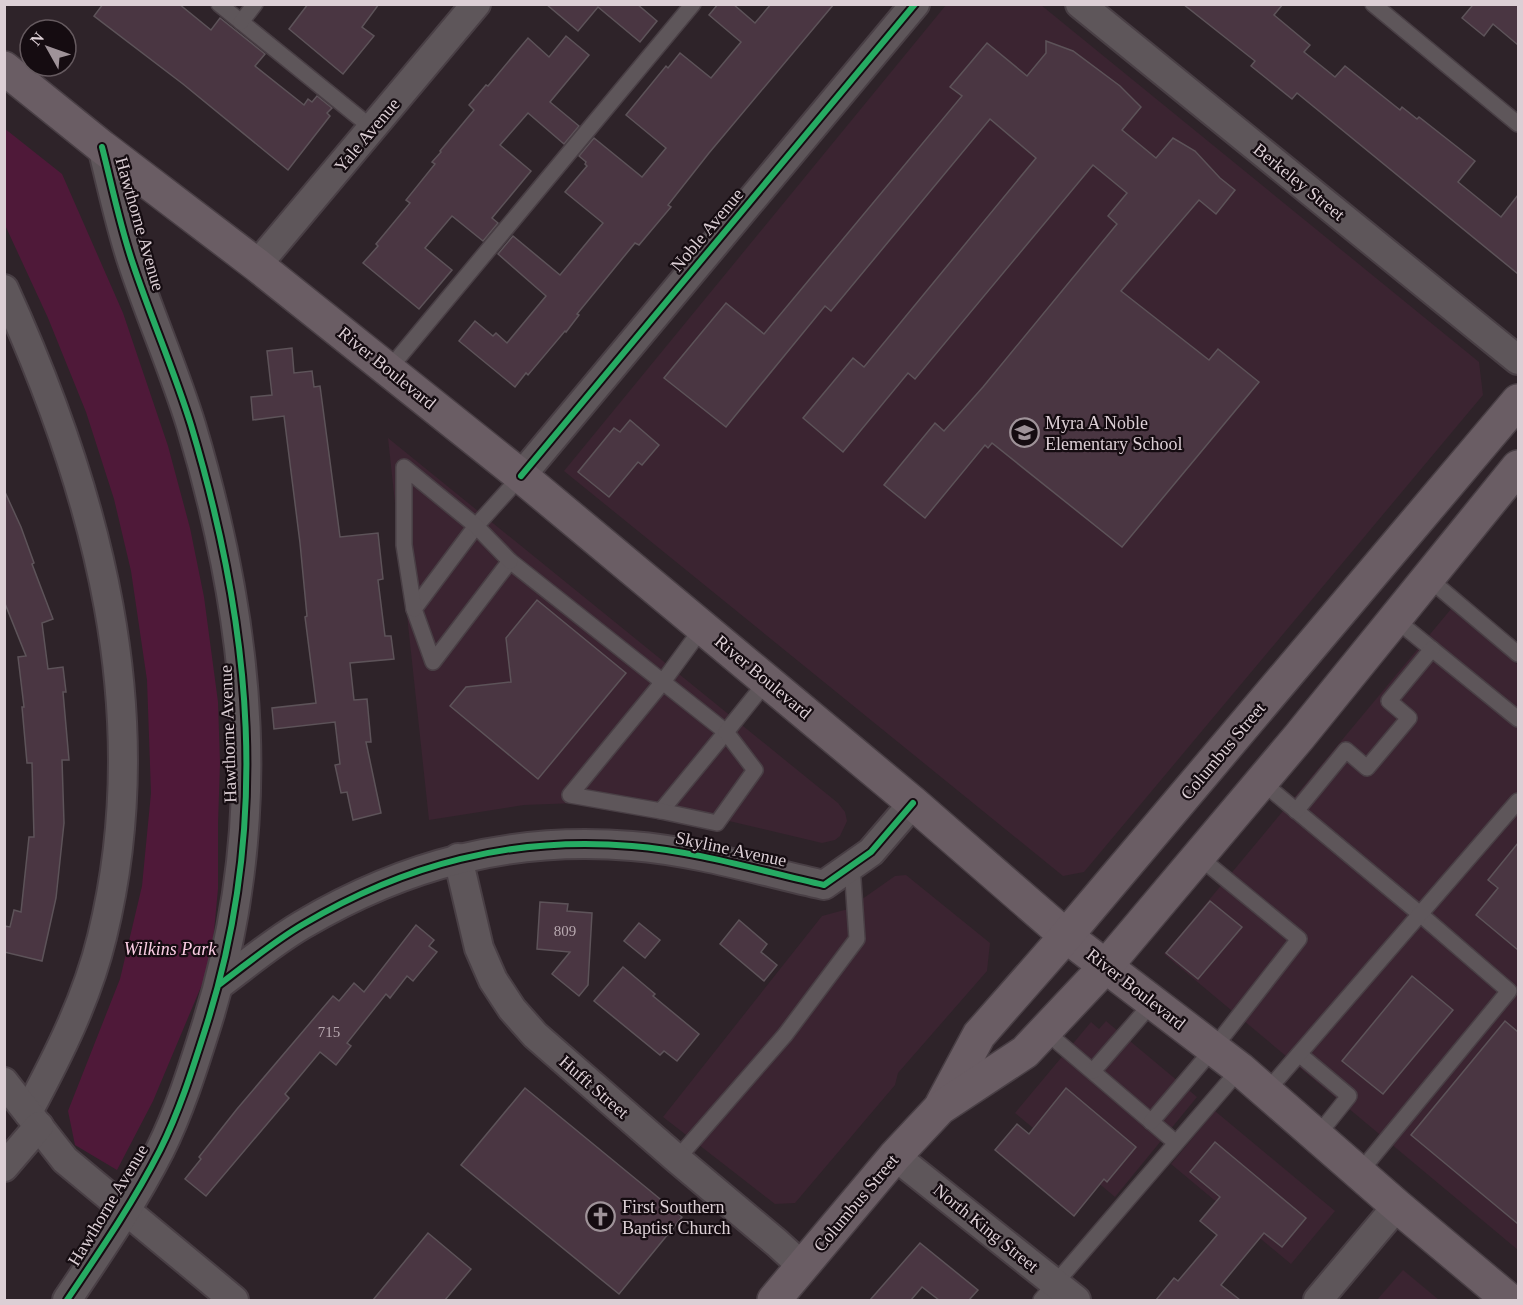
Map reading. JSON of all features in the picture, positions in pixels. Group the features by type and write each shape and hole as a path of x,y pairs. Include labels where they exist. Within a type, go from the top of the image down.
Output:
{"main road":[{"name":"River Boulevard","path":"4,68 102,147 258,265 521,476 913,803 1066,936 1240,1069 1509,1300"},
{"name":"Columbus Street","path":"940,1108 979,1035 1066,936 1518,401"},
{"name":"Columbus Street","path":"774,1300 895,1156 940,1108 1025,1052 1106,966 1262,782 1518,467"}],"street":[{"name":"Yale Avenue","path":"258,265 476,4"},
{"name":"Noble Avenue","path":"521,476 915,4"},
{"name":"Berkeley Street","path":"1080,4 1518,360"},
{"name":"Hawthorne Avenue","path":"67,1300 126,1212 160,1148 189,1082 220,984 236,907 245,834 248,781 246,702 239,640 232,591 213,507 191,425 164,343 133,264 102,147"},
{"path":"4,289 54,405 77,472 96,542 119,682 123,753 122,818 117,862 102,939 86,992 33,1119 4,1167"},
{"name":"Skyline Avenue","path":"220,984 299,927 347,900 397,878 458,858 523,847 578,843 633,846 678,852 824,885 871,852 913,803"},
{"name":"Hufft Street","path":"458,858 479,948 493,980 512,1009 535,1035 802,1266"},
{"path":"4,1082 65,1160 234,1300"},
{"name":"North King Street","path":"895,1156 1057,1295"},
{"path":"1318,1300 1397,1206"}],"lane":[{"path":"219,4 372,128"},
{"path":"241,22 255,4"},
{"path":"389,369 693,4"},
{"path":"1373,4 1518,124"},
{"path":"510,561 433,662 414,609 404,545 404,467 476,526 510,561 662,683 726,732 755,770 717,823 570,795 662,683 704,627"},
{"path":"414,609 476,526 521,476"},
{"path":"1428,578 1518,654"},
{"path":"1395,619 1518,718"},
{"path":"1296,811 1346,750 1367,768 1409,718 1389,700 1432,649"},
{"path":"661,811 767,681"},
{"path":"1262,782 1514,995 1359,1173"},
{"path":"1266,1092 1518,801"},
{"path":"1151,1122 1214,1049 1299,939 1198,856"},
{"path":"677,1159 785,1035 857,939 852,866"},
{"path":"1093,1071 1153,1002"},
{"path":"1045,1031 1175,1142"},
{"path":"1299,1054 1349,1096 1317,1136"},
{"path":"1057,1295 1175,1142 1240,1069"}],"shaded area":[{"name":"Myra A Noble Elementary School","path":"946,5 1041,5 1479,362 1483,395 1084,872 1063,876 564,471"},
{"path":"388,438 838,803 845,812 847,821 840,836 835,840 822,843 695,813 603,802 524,805 429,820"},
{"path":"1451,609 1518,665 1518,1250 1164,954"},
{"path":"906,875 990,943 987,971 898,1073 895,1085 795,1203 775,1204 663,1117 822,916 848,909 895,876"},
{"path":"1106,1021 1197,1097 1115,1197 1015,1113 1091,1022 1099,1029"},
{"path":"1215,1111 1335,1211 1291,1264 1171,1164"},
{"path":"1403,1270 1439,1300 1377,1300"}],"green space":[{"name":"Wilkins Park","path":"4,128 62,174 123,313 168,446 190,528 204,597 218,702 220,763 218,889 211,963 153,1101 117,1170 75,1145 68,1111 120,979 142,886 151,793 147,680 131,571 114,499 86,412 48,318 5,225"}],"building":[{"path":"103,4 179,4 211,30 220,18 265,54 255,66 304,105 308,99 312,102 317,96 332,108 327,113 330,116 288,170 183,84 94,16"},
{"path":"308,4 379,4 362,27 374,36 343,74 289,29"},
{"path":"546,4 637,4 657,21 640,42 598,7 578,31"},
{"path":"718,4 733,4 755,23 771,4 834,4 709,153 668,205 671,207 639,245 635,243 577,314 579,315 566,332 515,387 459,341 475,321 493,336 496,333 507,343 546,296 498,254 513,236 560,275 603,223 565,192 587,166 579,156 594,138 642,177 666,148 626,115 666,66 668,68 680,53 711,78 741,42 709,15"},
{"path":"1183,4 1283,4 1274,15 1310,45 1304,52 1335,77 1345,66 1400,110 1402,107 1417,119 1419,117 1475,161 1458,182 1501,217 1518,195 1518,274 1297,93 1292,99 1251,66 1255,61"},
{"path":"1469,4 1518,4 1518,45 1493,24 1484,36 1462,18 1472,6"},
{"path":"566,36 589,55 550,102 579,126 564,144 528,113 500,145 531,171 492,218 498,223 483,241 452,216 425,248 452,270 419,309 363,263 410,203 406,200 435,164 432,162 474,110 469,105 528,38 549,57"},
{"path":"1046,41 1073,51 1120,86 1141,107 1122,130 1156,158 1173,138 1195,151 1220,178 1235,190 1216,214 1199,200 1121,291 1209,360 1218,349 1259,382 1122,547 992,443 988,448 985,445 925,518 884,485 935,423 944,431 1117,224 1108,216 1127,193 1093,165 915,379 908,373 843,452 803,418 853,358 864,367 1036,158 990,119 831,311 825,306 726,427 664,378 726,303 764,334 962,96 950,87 987,43 1027,76 1046,53"},
{"path":"292,348 294,373 312,371 314,387 320,386 340,537 378,533 383,579 378,580 385,636 391,636 394,659 350,663 354,700 367,699 371,742 366,742 381,813 353,820 347,792 341,793 335,765 340,764 335,722 274,729 272,708 316,703 305,617 307,616 300,543 284,416 253,420 251,397 272,395 267,351"},
{"path":"630,420 659,445 642,465 638,462 609,497 578,472 614,428 620,432"},
{"path":"5,492 21,527 53,619 42,623 48,669 63,667 66,692 63,692 69,760 62,760 64,823 56,898 42,961 4,952 4,926 10,927 14,910 21,912 29,837 34,837 32,763 27,763 18,657 26,656 4,601"},
{"path":"537,600 626,673 538,779 450,706 466,687 511,682 506,638"},
{"path":"1518,843 1518,950 1476,915 1498,888 1488,880"},
{"path":"1210,901 1242,927 1198,979 1166,953"},
{"path":"540,902 568,904 567,911 592,913 588,985 579,996 552,974 570,952 537,949"},
{"path":"739,920 767,944 761,952 777,965 764,981 720,944"},
{"path":"639,923 660,940 645,958 624,941"},
{"path":"416,925 434,940 429,946 437,952 413,981 407,976 390,998 386,994 347,1043 351,1046 336,1065 320,1052 285,1094 289,1098 206,1196 185,1179 201,1159 199,1157 237,1109 333,996 339,1001 354,983 364,992"},
{"path":"623,967 655,994 653,996 699,1034 677,1061 664,1051 660,1055 594,1001"},
{"path":"1412,976 1453,1010 1383,1094 1342,1061"},
{"path":"1505,1021 1518,1032 1518,1224 1411,1135"},
{"path":"525,1088 682,1217 619,1294 461,1165"},
{"path":"1066,1088 1136,1147 1107,1182 1104,1179 1074,1216 995,1150 1017,1124 1029,1134"},
{"path":"1215,1142 1306,1218 1282,1247 1264,1233 1221,1285 1240,1300 1156,1300 1174,1278 1178,1281 1217,1235 1200,1221 1220,1197 1190,1172"},
{"path":"428,1233 471,1269 445,1300 373,1300"},
{"path":"920,1243 978,1290 969,1300 939,1300 922,1287 911,1300 870,1300"}],"cycle path":[{"path":"521,476 915,4"},
{"path":"67,1300 150,1170 185,1091 226,954 239,878 246,802 246,727 240,652 228,577 212,501 191,425 128,250 102,147"},
{"path":"220,984 302,925 341,904 380,886 461,859 544,846 588,844 632,846 704,857 824,885 871,852 913,803"}],"place":[{"name":"Myra A Noble Elementary School","path":"1024,433"},
{"name":"First Southern Baptist Church","path":"601,1217"}]}
